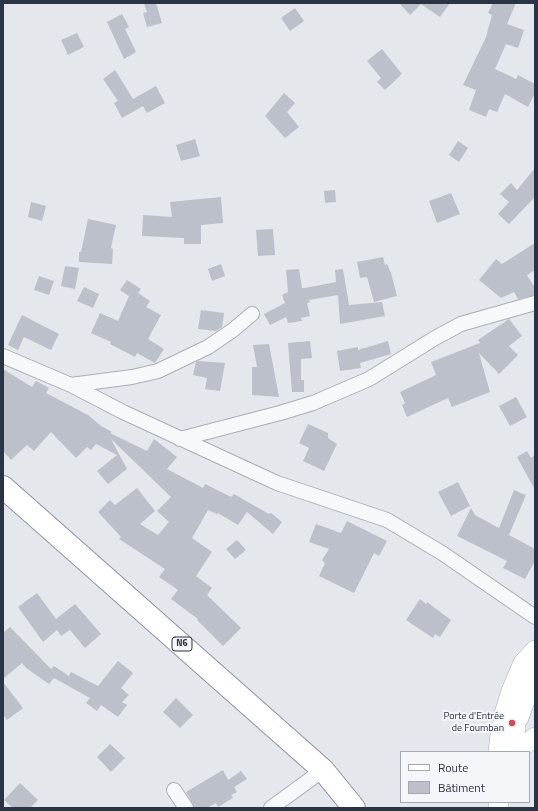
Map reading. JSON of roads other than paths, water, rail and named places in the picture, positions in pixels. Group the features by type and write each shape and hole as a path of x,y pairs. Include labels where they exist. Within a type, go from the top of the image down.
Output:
{"highway":[{"name":"N6","path":"3,488 323,770 354,808"}],"main road":[{"path":"498,751 529,682 527,658 535,650"},
{"path":"508,751 510,722"},
{"path":"517,751 535,737"}],"street":[{"path":"180,438 280,414 313,403 369,379 435,338 461,324 535,303"},
{"path":"71,385 132,377 158,371 208,347 233,330 252,314"},
{"path":"3,356 71,385 123,412 288,487 387,520 442,553 535,617"},
{"path":"271,808 323,770"},
{"path":"174,790 186,808"}],"place":[{"name":"Porte d'Entrée de Foumban","path":"512,723"}]}
